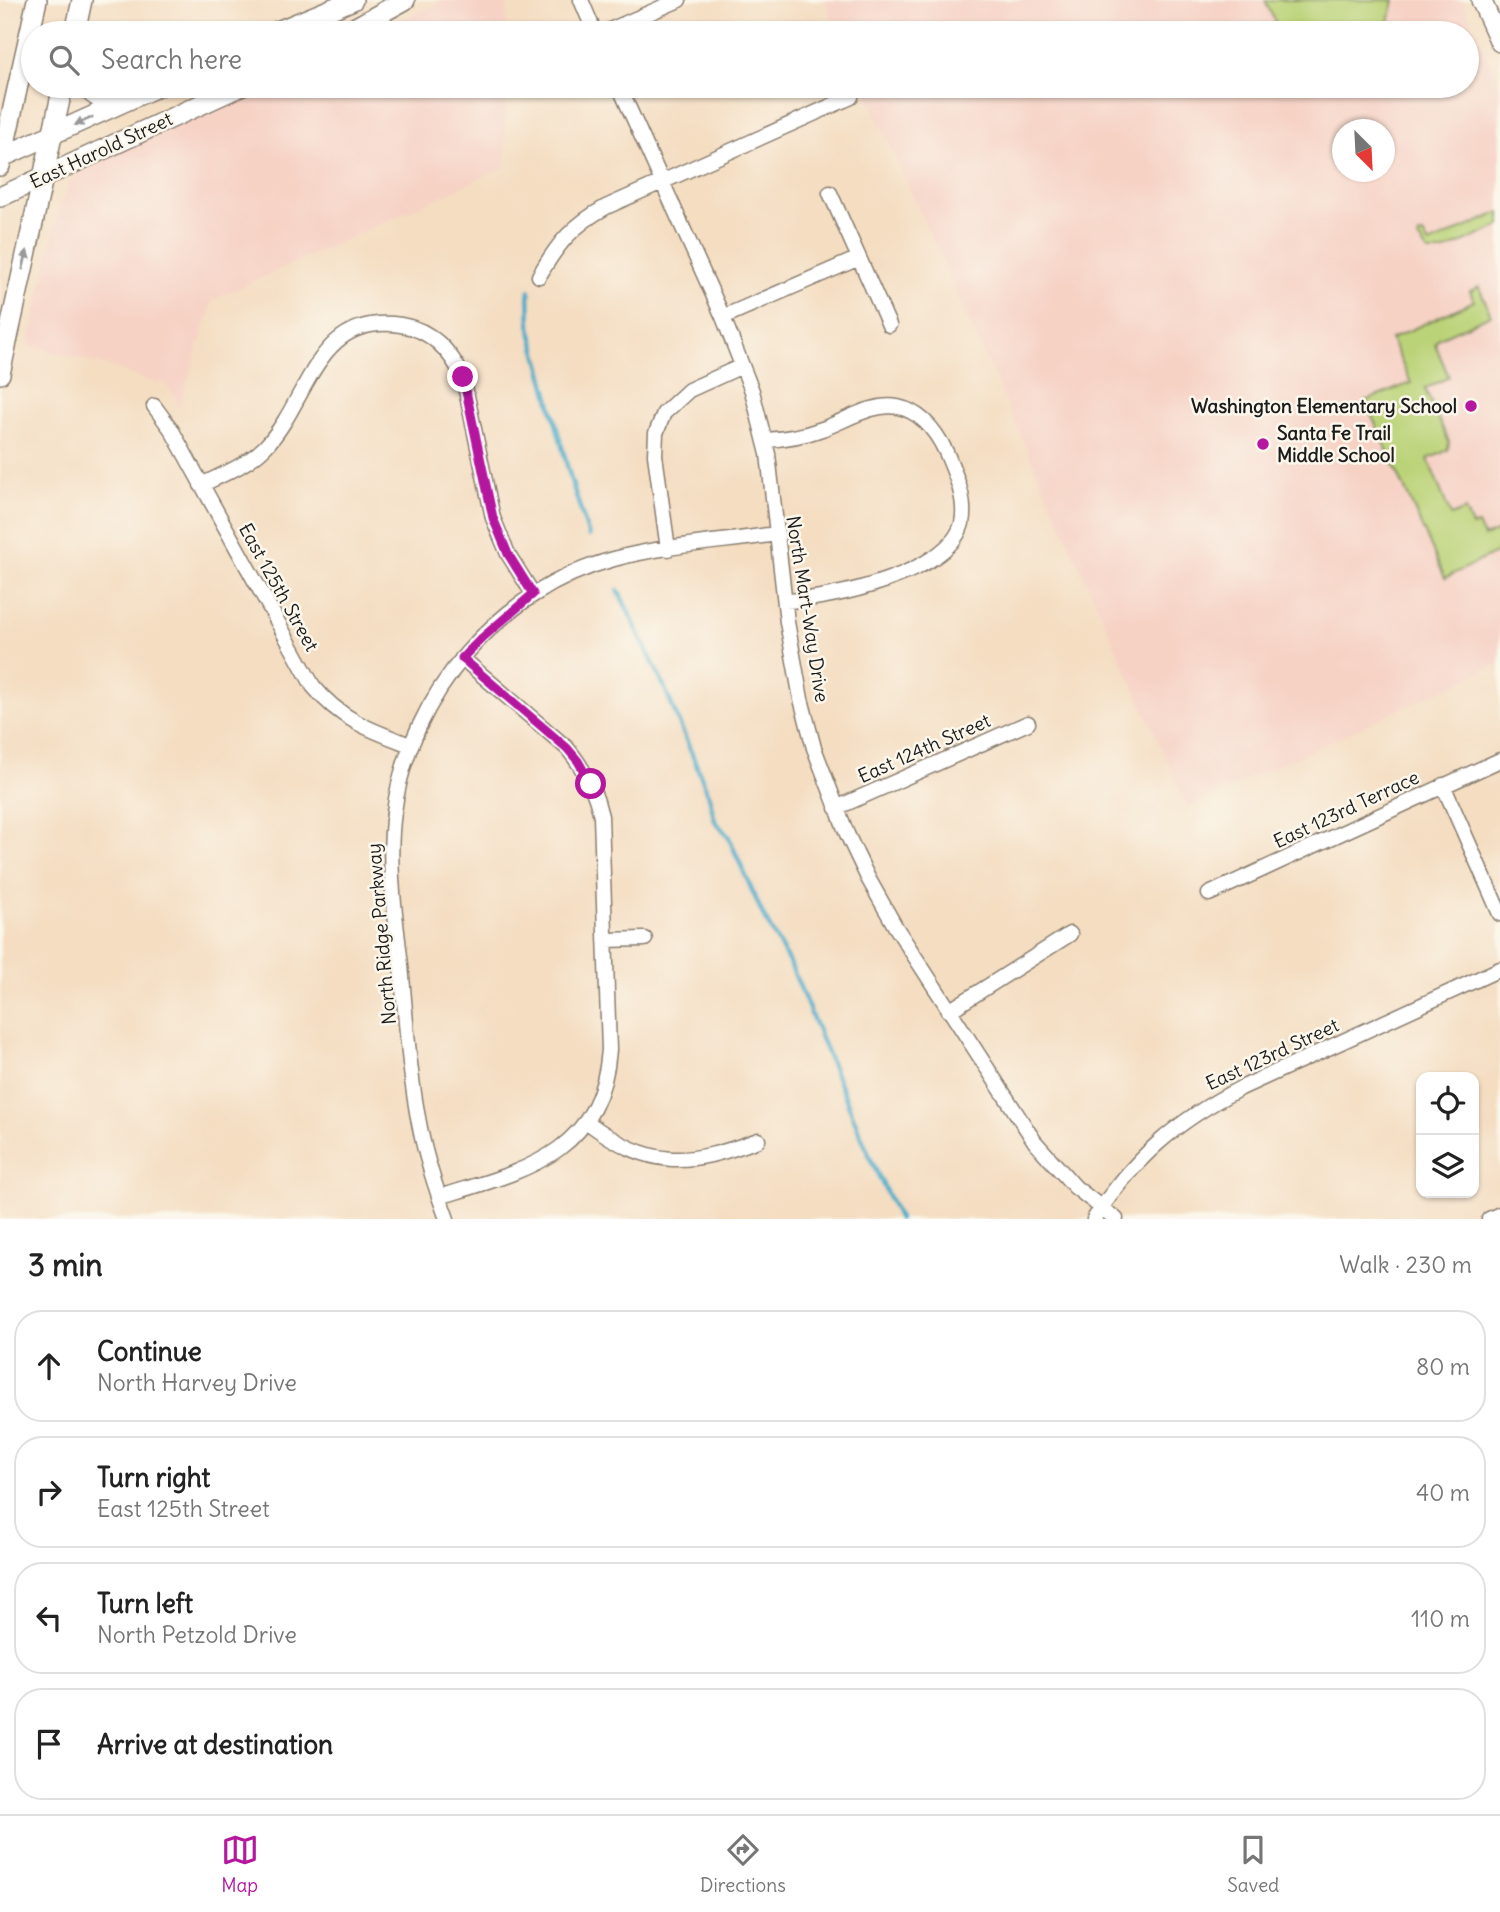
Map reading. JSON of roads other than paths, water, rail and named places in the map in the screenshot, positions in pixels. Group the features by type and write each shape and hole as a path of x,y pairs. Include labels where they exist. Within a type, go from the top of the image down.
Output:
{"main road":[{"path":"32,21 37,0"},
{"path":"78,21 82,0"},
{"path":"302,21 353,0"},
{"path":"367,21 405,0"},
{"path":"1481,0 1500,42"},
{"path":"1,160 21,71"},
{"path":"0,374 60,98"},
{"path":"100,98 107,102 124,102"},
{"name":"East Harold Street","path":"1,160 133,98"},
{"name":"East Harold Street","path":"0,197 215,98"}],"street":[{"path":"581,0 590,21"},
{"path":"631,21 679,0"},
{"name":"North Mart-Way Drive","path":"624,98 723,317 742,366 765,440 793,662 814,748 836,808 868,878 895,926 1035,1142 1098,1213 1116,1219"},
{"path":"539,276 568,233 585,218 849,98"},
{"path":"830,193 889,325"},
{"path":"723,317 859,258"},
{"path":"201,485 247,463 266,446 313,368 338,339 349,332 374,324 413,327 441,344 454,359 463,377 493,518 508,554 533,594"},
{"path":"668,549 655,455 656,433 664,413 689,390 742,366"},
{"name":"East 125th Street","path":"154,406 171,429 313,686 335,710 350,720 410,745"},
{"path":"765,440 793,438 880,407 897,407 918,415 933,428 948,458 964,504 961,526 949,546 926,562 882,581 838,595 785,601"},
{"path":"439,1197 523,1170 544,1160 565,1145 587,1122 601,1093 608,1067 601,816 591,784 567,748 462,658 533,594 586,568 614,559 668,549 776,534"},
{"name":"North Ridge Parkway","path":"447,1219 423,1142 415,1104 392,885 393,813 410,745 435,696 462,658"},
{"name":"East 124th Street","path":"836,808 1028,723"},
{"name":"East 123rd Terrace","path":"1209,894 1500,760"},
{"path":"1443,785 1500,914"},
{"path":"949,1011 1070,934"},
{"path":"606,940 645,939"},
{"name":"East 123rd Street","path":"1098,1213 1115,1187 1142,1157 1180,1124 1201,1110 1241,1088 1500,969"},
{"path":"587,1122 613,1141 633,1150 652,1157 675,1160 721,1154 758,1140"},
{"path":"1489,1219 1500,1214"}],"waterway":[{"path":"529,291 530,327 571,480 589,536"},
{"path":"618,590 664,686 709,796 715,821 728,836 763,915 792,968 872,1162 899,1219"}],"place":[{"name":"Washington Elementary School","path":"1471,406"},
{"name":"Santa Fe Trail Middle School","path":"1263,444"}]}
